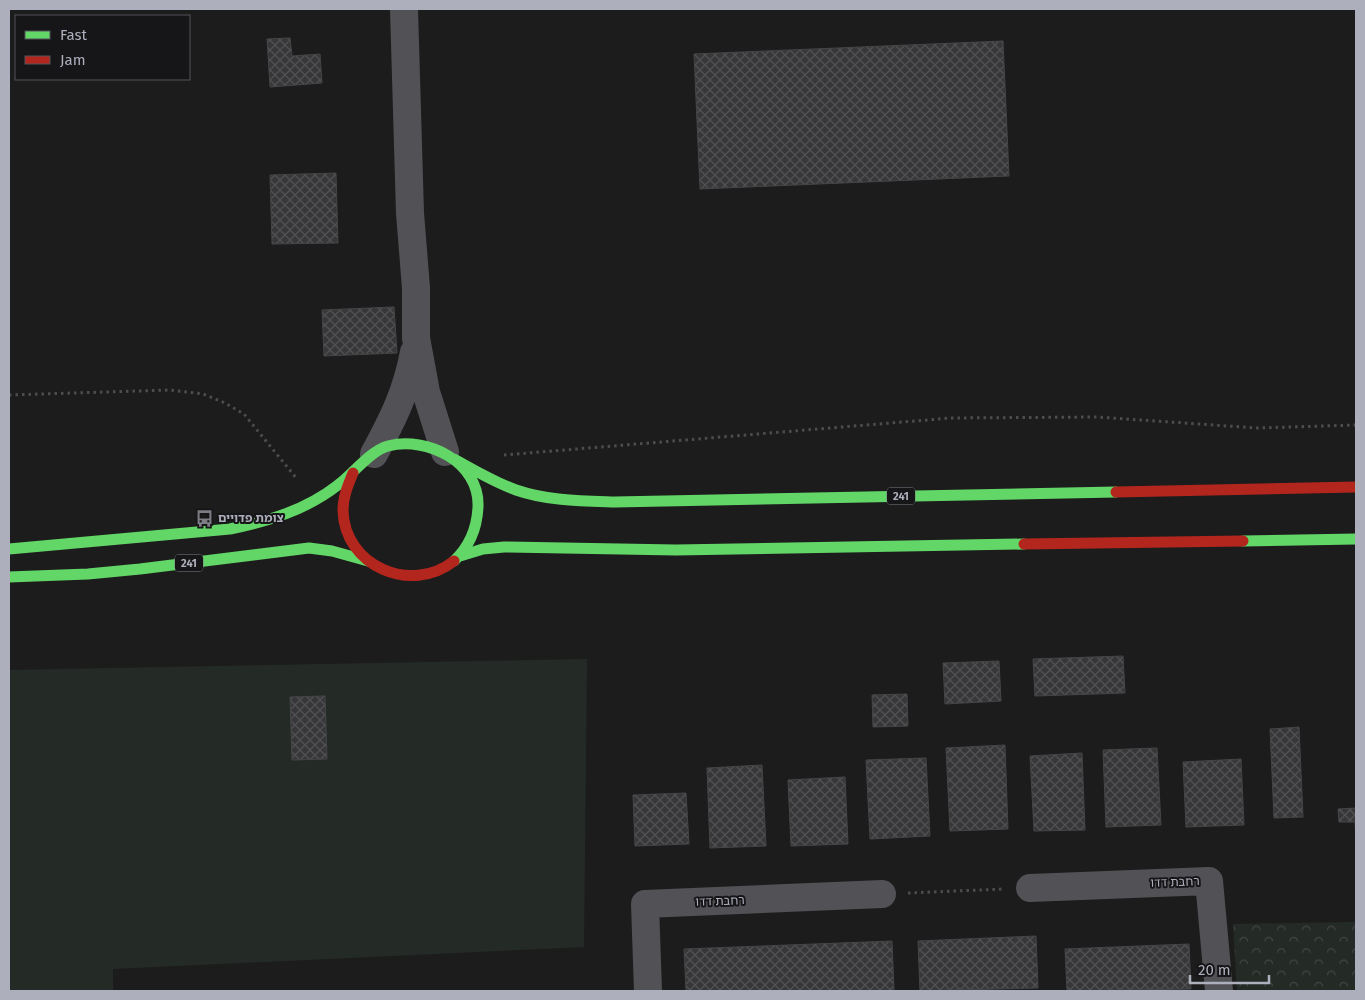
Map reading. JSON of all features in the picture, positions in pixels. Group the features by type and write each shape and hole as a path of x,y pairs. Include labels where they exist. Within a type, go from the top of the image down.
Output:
{"main road":[{"path":"9,549 230,528 265,522 293,513 314,501 353,473 367,457 386,446 407,442 427,444 450,455 461,465 472,482 478,500 477,519 472,537 460,556"},
{"name":"241","path":"450,455 495,482 527,493 561,500 606,501 1356,487"},
{"path":"353,473 345,492 343,513 348,535 360,554 368,561 377,568 398,576 421,576 442,569 460,556 504,547 676,550 1356,539"},
{"name":"241","path":"9,577 132,570 309,548 332,551 368,561"}],"street":[{"path":"374,454 402,398 411,371 416,338 416,288 410,213 404,9"},
{"path":"416,338 426,392 450,455"},
{"name":"רחבת דדו","path":"1030,888 1209,881 1220,991"},
{"name":"רחבת דדו","path":"648,991 645,904 882,894"}],"path":[{"path":"9,395 170,390 203,394 225,403 244,414 314,501"},
{"path":"504,455 951,418 1097,417 1257,428 1356,425"},
{"path":"882,894 1030,888"}],"green space":[{"path":"587,659 584,947 113,969 113,991 9,991 9,670"},
{"path":"1356,922 1356,991 1237,991 1233,924"}],"building":[{"path":"290,38 292,56 320,54 322,83 270,87 267,39"},
{"path":"1003,41 1009,176 700,189 694,54"},
{"path":"336,173 338,243 272,244 270,175"},
{"path":"394,307 397,353 324,356 322,310"},
{"path":"1123,656 1125,693 1035,696 1033,659"},
{"path":"999,661 1001,701 945,704 943,663"},
{"path":"907,694 908,726 873,727 872,695"},
{"path":"325,696 327,759 292,760 290,697"},
{"path":"1299,727 1303,817 1274,818 1270,729"},
{"path":"1005,745 1008,829 950,831 946,748"},
{"path":"1157,748 1161,825 1106,827 1103,750"},
{"path":"1082,753 1085,830 1034,831 1030,756"},
{"path":"926,758 930,836 870,839 866,760"},
{"path":"1241,759 1244,825 1186,827 1183,762"},
{"path":"762,765 766,846 710,848 707,768"},
{"path":"845,777 848,844 791,846 788,780"},
{"path":"686,793 689,844 635,846 633,795"},
{"path":"1356,808 1356,839 1355,822 1339,822 1338,809"},
{"path":"1036,936 1038,988 920,991 918,941"},
{"path":"892,941 894,991 686,991 684,949"},
{"path":"1189,944 1191,989 1067,991 1065,949"}],"traffic: fast":[{"path":"9,549 230,529 259,522 300,508 326,494 381,449 403,444 419,445 434,449 461,465 470,477 476,491 478,507 476,523 472,537 454,561"},
{"path":"454,459 492,480 516,490 528,494 578,501 615,502 1116,492"},
{"path":"1243,541 1356,539"},
{"path":"460,556 483,549 504,547 676,550 1024,544"},
{"path":"9,577 88,574 140,569 309,548 332,551 368,561"}],"traffic: jam":[{"path":"353,473 343,505 346,530 355,546 367,560 383,569 400,575 419,575 437,571 454,561"},
{"path":"1116,492 1356,487"},
{"path":"1024,544 1243,541"}],"place":[{"name":"צומת פדויים","path":"204,518"}]}
